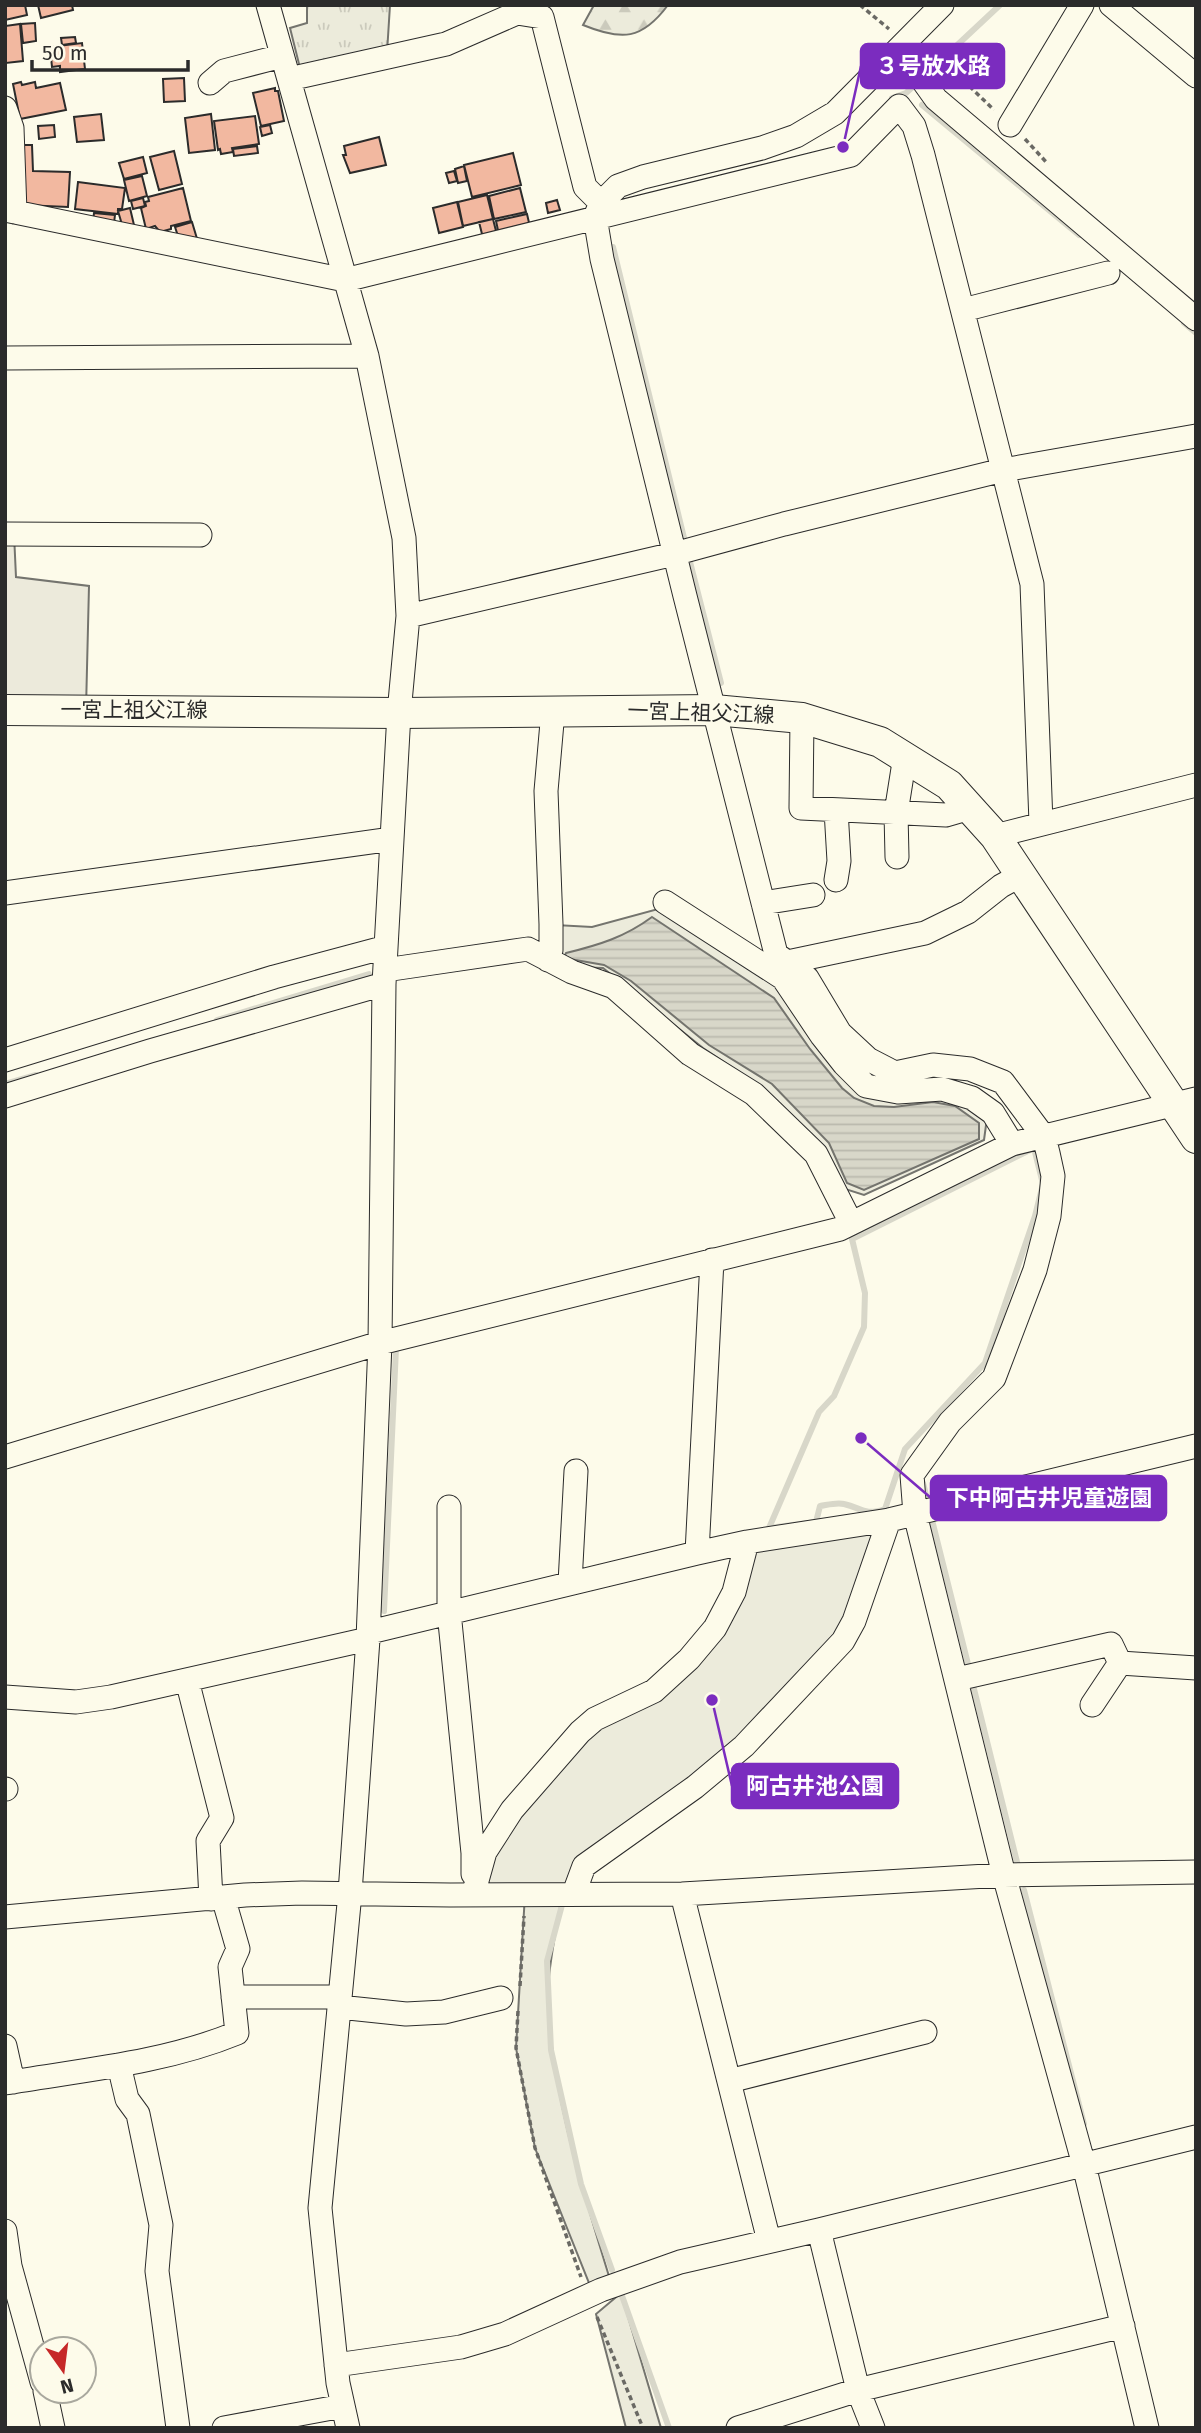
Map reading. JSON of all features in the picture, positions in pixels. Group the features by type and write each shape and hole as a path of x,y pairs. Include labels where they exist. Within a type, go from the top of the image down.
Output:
{"main road":[{"name":"一宮上祖父江線","path":"5,710 399,713 714,709 802,718 880,742 949,785 995,836 1185,1101 1196,1138"}],"street":[{"path":"224,2428 346,2417 336,2365 320,2208 350,1894 368,1639 380,1343 385,967 399,713 408,616 404,538 367,356 268,5"},
{"path":"598,210 618,186 643,177 762,148 796,136 835,113 942,5"},
{"path":"1010,125 1082,5"},
{"path":"1111,5 1196,76"},
{"path":"289,79 446,44 517,13 542,17 585,187 598,210 602,259 777,964 783,978 822,1036 866,1086 898,1092 942,1089 972,1098 993,1113 1012,1144"},
{"path":"900,48 936,99 1196,319"},
{"path":"210,83 224,71 282,56"},
{"path":"5,108 12,128 10,211 345,279 598,210 851,155 899,106 914,126 1032,584 1041,823"},
{"path":"963,310 1108,273"},
{"path":"5,358 367,356"},
{"path":"408,616 674,554 1003,470 1196,436"},
{"path":"5,534 200,535"},
{"path":"548,960 551,950 551,924 545,791 553,711"},
{"path":"802,718 801,808 946,815 970,808"},
{"path":"897,857 896,813 905,756"},
{"path":"995,836 1196,785"},
{"path":"835,880 839,861 836,810"},
{"path":"5,893 392,839"},
{"path":"777,964 925,933 968,912 1001,886 1021,875"},
{"path":"764,903 813,895"},
{"path":"665,902 807,978 840,1033 868,1059 895,1073 933,1065 970,1069 1003,1082 1044,1137 1053,1175 1049,1216 1035,1270 994,1378 950,1422 912,1475 915,1514 1004,1875 1084,2165 1147,2428"},
{"path":"5,1060 274,977 385,967 528,949 572,972 614,987 690,1054 754,1094 816,1154 851,1223"},
{"path":"5,1096 150,1051 385,967"},
{"path":"5,1457 380,1343 840,1229 1012,1144 1185,1101"},
{"path":"697,1553 712,1260"},
{"path":"5,1697 76,1702 111,1697 368,1639 374,1631 697,1553 747,1542 889,1520 1196,1446"},
{"path":"570,1583 576,1471"},
{"path":"449,1507 449,1612 473,1853 473,1895"},
{"path":"574,1893 584,1866 695,1787 744,1746 843,1641 854,1621 889,1520"},
{"path":"473,1895 485,1852 512,1810 555,1760 595,1719 654,1690 689,1659 715,1628 734,1592 747,1542"},
{"path":"957,1679 1111,1644 1120,1663"},
{"path":"1120,1663 1196,1668"},
{"path":"1092,1705 1120,1663"},
{"path":"5,2046 9,2082 180,2052 237,2033 230,1967 238,1949 217,1898 208,1841 222,1818 187,1680"},
{"path":"5,1917 302,1893 682,1894 1004,1875 1196,1872"},
{"path":"682,1894 769,2241"},
{"path":"233,1997 340,2002 406,2014 444,2012 513,2000"},
{"path":"729,2081 925,2032"},
{"path":"118,2065 127,2099 138,2114 161,2225 157,2271 178,2428"},
{"path":"336,2365 461,2347 505,2334 588,2296 680,2262 1196,2137"},
{"path":"819,2230 858,2390 873,2428"},
{"path":"5,2231 10,2266 29,2335"},
{"path":"738,2428 858,2390 1123,2326"},
{"path":"47,2405 53,2428"}],"path":[{"path":"860,5 900,48"},
{"path":"525,1894 513,2000 516,2048 536,2148 588,2296 643,2428"}],"green space":[{"path":"307,5 390,5 387,53 300,68 290,28 307,23"},
{"path":"594,5 668,5 640,31 620,35 583,25"},
{"path":"658,909 780,982 839,1071 940,1095 987,1118 984,1140 864,1195 845,1189 765,1089 703,1048 603,968 573,967 560,960 556,925 592,927"},
{"path":"889,1520 854,1621 777,1711 562,1894 548,1982 550,2031 570,2142 612,2286 593,2293 535,2148 516,2048 525,1894 473,1895 546,1769 689,1659 747,1542"},
{"path":"621,2293 661,2428 626,2428 596,2314"}],"shaded area":[{"path":"14,534 16,577 89,586 86,709 5,710 5,535"},
{"path":"652,917 774,998 810,1049 842,1088 854,1098 874,1106 894,1107 933,1102 955,1106 979,1123 979,1139 864,1190 847,1183 829,1143 772,1084 709,1045 631,981 604,965 564,958 566,953 611,940"}],"building":[{"path":"5,5 25,5 27,15 5,20"},
{"path":"38,5 72,5 73,10 41,18"},
{"path":"35,23 36,41 23,43 21,24"},
{"path":"20,24 23,61 6,63 5,26"},
{"path":"75,37 76,43 62,45 61,38"},
{"path":"82,43 85,69 60,72 60,66 52,67 50,47"},
{"path":"184,78 185,101 164,102 163,79"},
{"path":"21,82 22,85 35,82 36,88 60,83 66,110 20,119 13,84"},
{"path":"275,88 275,91 278,91 284,121 261,126 253,93"},
{"path":"101,114 104,140 77,142 74,117"},
{"path":"211,114 215,150 189,153 185,118"},
{"path":"255,116 259,144 232,148 233,152 221,154 220,149 218,150 214,121"},
{"path":"54,125 55,137 39,139 38,126"},
{"path":"270,125 272,133 262,136 260,127"},
{"path":"379,137 386,165 350,173 343,155 346,155 344,146"},
{"path":"21,145 32,145 33,171 70,172 68,207 23,205"},
{"path":"257,146 258,153 234,156 233,149"},
{"path":"174,151 182,184 159,190 150,157"},
{"path":"513,153 521,185 472,197 464,165"},
{"path":"143,157 147,173 124,179 119,163"},
{"path":"464,166 467,181 458,183 455,169"},
{"path":"454,171 457,181 449,183 446,173"},
{"path":"142,176 147,196 129,201 124,180"},
{"path":"78,182 125,188 122,209 118,209 118,214 75,209"},
{"path":"183,188 191,221 160,232 155,226 146,229 141,208 146,206 148,197"},
{"path":"520,188 526,212 494,219 489,196"},
{"path":"487,195 493,219 463,226 458,202"},
{"path":"143,198 145,206 133,209 131,201"},
{"path":"557,200 560,210 548,213 546,203"},
{"path":"457,202 463,227 439,233 433,208"},
{"path":"130,208 134,225 123,228 118,211"},
{"path":"94,213 115,215 114,223 93,221"},
{"path":"527,214 530,227 499,235 496,221"},
{"path":"493,219 497,235 483,238 479,222"},
{"path":"192,222 198,242 179,239 175,227"}],"waterway":[{"path":"938,63 1000,5"},
{"path":"892,98 906,93 917,83"},
{"path":"922,105 1079,235"},
{"path":"613,247 685,542"},
{"path":"1184,323 1196,333"},
{"path":"689,558 721,683"},
{"path":"217,1020 369,974"},
{"path":"5,1084 36,1075"},
{"path":"1034,1148 1043,1184 1035,1216 985,1363 905,1449 885,1509 868,1512 838,1503 820,1506 816,1522 769,1528 819,1412 834,1396 864,1327 865,1293 852,1239 1034,1148"},
{"path":"384,1611 396,1348"},
{"path":"923,1483 928,1503"},
{"path":"932,1520 969,1668"},
{"path":"973,1685 1018,1866"},
{"path":"1024,1890 1084,2124"},
{"path":"562,1905 547,1961 551,2050 581,2184 612,2270"},
{"path":"621,2293 669,2428"}],"place":[{"name":"３号放水路","path":"843,147"},
{"name":"下中阿古井児童遊園","path":"861,1438"},
{"name":"阿古井池公園","path":"712,1700"}]}
